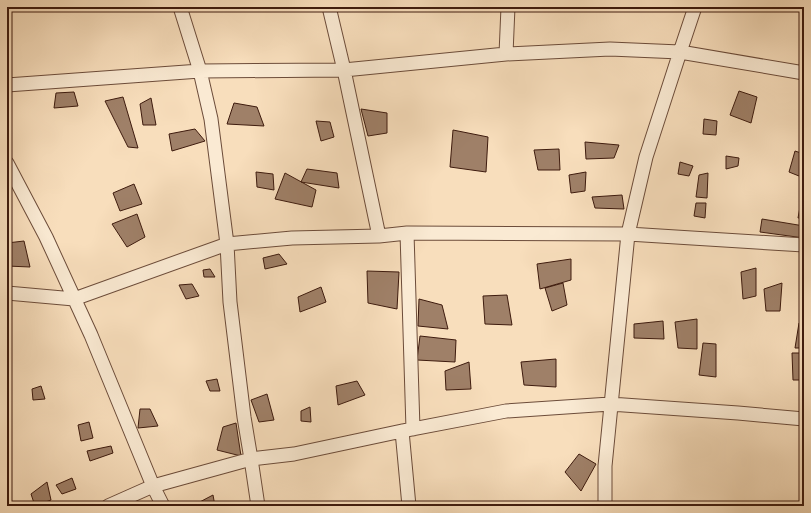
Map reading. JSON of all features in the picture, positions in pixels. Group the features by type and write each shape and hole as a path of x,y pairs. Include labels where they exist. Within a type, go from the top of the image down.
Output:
{"street":[{"path":"180,7 200,71 211,119 227,244 230,302 244,417 252,459 258,506"},
{"path":"329,7 344,70 379,236"},
{"path":"506,54 508,7"},
{"path":"605,506 605,466 610,404 628,234 646,157 695,7"},
{"path":"7,85 200,71 344,70 506,54 610,49 680,52 804,73"},
{"path":"7,163 46,237 74,298 153,486 163,506"},
{"path":"407,233 407,430 409,506"},
{"path":"7,292 74,298 227,244 292,238 379,236 407,233 628,234 804,245"},
{"path":"108,506 153,486 252,459 294,454 506,411 610,404 730,412 804,419"}],"building":[{"path":"739,91 757,97 751,123 730,115"},
{"path":"74,92 78,106 54,108 56,93"},
{"path":"123,97 138,148 128,147 105,101"},
{"path":"151,98 156,125 143,125 140,104"},
{"path":"234,103 257,107 264,126 227,124"},
{"path":"361,109 387,113 387,133 368,136"},
{"path":"704,119 717,121 716,135 703,134"},
{"path":"316,121 330,122 334,137 321,141"},
{"path":"195,129 205,141 172,151 169,134"},
{"path":"453,130 488,137 486,172 450,167"},
{"path":"585,142 619,145 614,158 586,159"},
{"path":"559,149 560,170 538,170 534,150"},
{"path":"795,151 804,154 804,178 789,172"},
{"path":"726,156 739,158 738,166 726,169"},
{"path":"680,162 693,166 689,176 678,174"},
{"path":"307,169 337,173 339,188 301,182"},
{"path":"256,172 273,174 274,190 257,187"},
{"path":"586,172 585,191 571,193 569,175"},
{"path":"285,173 316,190 312,207 275,199"},
{"path":"708,173 707,198 696,197 699,175"},
{"path":"134,184 142,204 120,211 113,193"},
{"path":"622,195 624,209 595,208 592,197"},
{"path":"802,196 804,196 804,218 798,218"},
{"path":"696,203 706,203 705,218 694,216"},
{"path":"137,214 145,237 127,247 112,224"},
{"path":"762,219 804,226 804,238 760,232"},
{"path":"24,241 30,267 7,266 7,243"},
{"path":"279,254 287,264 265,269 263,258"},
{"path":"571,259 571,280 540,289 537,264"},
{"path":"756,268 756,296 743,299 741,272"},
{"path":"210,269 215,277 204,277 203,270"},
{"path":"367,271 399,272 397,309 368,303"},
{"path":"563,283 567,305 552,311 545,288"},
{"path":"782,283 780,311 766,311 764,289"},
{"path":"192,284 199,296 186,299 179,285"},
{"path":"321,287 326,302 300,312 298,297"},
{"path":"507,295 512,325 485,324 483,296"},
{"path":"419,299 442,305 448,329 418,326"},
{"path":"697,319 697,349 678,348 675,322"},
{"path":"663,321 664,339 634,338 634,324"},
{"path":"799,323 804,323 804,348 795,348"},
{"path":"420,336 456,340 455,362 417,360"},
{"path":"703,343 716,344 716,377 699,375"},
{"path":"792,353 804,353 804,380 793,380"},
{"path":"556,359 556,387 524,385 521,362"},
{"path":"469,362 471,389 446,390 445,371"},
{"path":"217,379 220,391 210,391 206,381"},
{"path":"357,381 365,395 338,405 336,386"},
{"path":"41,386 45,399 33,400 32,389"},
{"path":"267,394 274,420 259,422 251,400"},
{"path":"310,407 311,422 301,421 301,411"},
{"path":"140,409 150,409 158,426 138,428"},
{"path":"89,422 93,438 81,441 78,425"},
{"path":"236,423 241,456 217,450 223,427"},
{"path":"111,446 113,453 90,461 87,451"},
{"path":"579,454 596,464 581,491 565,472"},
{"path":"72,478 76,489 62,494 56,485"},
{"path":"47,482 51,500 35,506 31,494"},
{"path":"213,495 215,506 194,506 194,505"}]}
